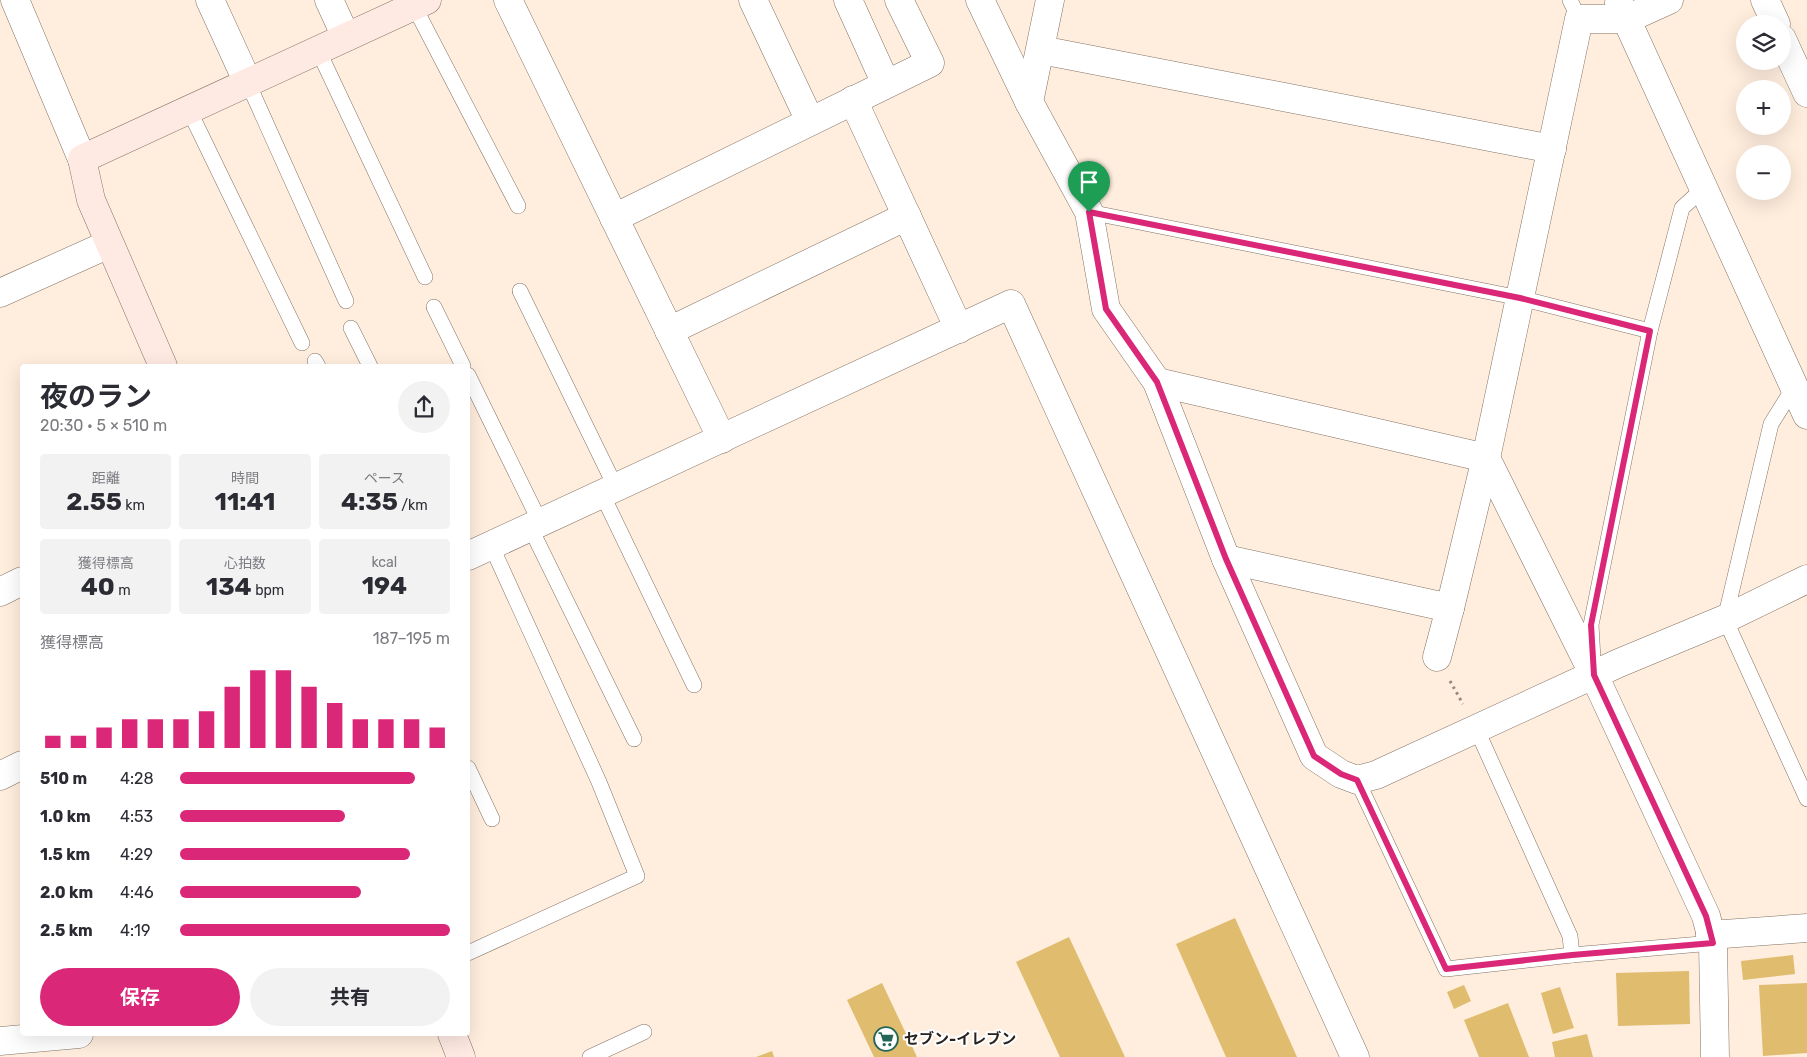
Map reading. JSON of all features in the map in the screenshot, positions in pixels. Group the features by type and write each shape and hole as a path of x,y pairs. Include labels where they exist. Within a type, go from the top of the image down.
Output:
{"street":[{"path":"15,0 82,159 91,200 162,364"},
{"path":"210,0 248,83"},
{"path":"328,0 346,37"},
{"path":"508,0 722,439"},
{"path":"753,0 810,121"},
{"path":"848,0 886,84"},
{"path":"614,218 930,63 899,0"},
{"path":"980,0 1029,102 1089,212 1106,309 1157,382 1226,559 1314,756 1341,774 1357,780 1376,775 1594,675 1725,619 1807,579"},
{"path":"1029,102 1050,0"},
{"path":"1437,657 1486,458 1552,149 1574,10 1623,10 1670,0"},
{"path":"1765,0 1772,15"},
{"path":"82,159 421,3"},
{"path":"1623,10 1807,416"},
{"path":"1041,50 1552,149"},
{"path":"1791,58 1807,93"},
{"path":"854,100 959,328"},
{"path":"669,331 907,216"},
{"path":"0,293 109,244"},
{"path":"479,550 1011,304 1355,1057"},
{"path":"1157,382 1486,458"},
{"path":"1486,458 1594,675 1706,916 1712,939 1715,1057"},
{"path":"1226,559 1450,608"},
{"path":"0,592 20,582"},
{"path":"0,776 20,767"},
{"path":"1712,939 1807,928"},
{"path":"0,1041 56,1036"},
{"path":"453,1036 461,1057"}],"lane":[{"path":"421,3 518,206"},
{"path":"318,50 425,276"},
{"path":"248,83 346,301"},
{"path":"189,110 302,343"},
{"path":"1594,675 1591,625 1650,331 1682,208 1704,188"},
{"path":"1089,212 1520,298 1650,331"},
{"path":"520,291 694,686"},
{"path":"434,307 462,364"},
{"path":"351,328 369,364"},
{"path":"470,379 634,739"},
{"path":"1794,387 1771,424 1725,619 1807,799"},
{"path":"470,952 637,876 599,782 479,550"},
{"path":"1476,728 1570,936 1572,955"},
{"path":"470,772 492,819"},
{"path":"1357,780 1446,969 1712,939"},
{"path":"590,1057 644,1032"}],"path":[{"path":"1437,657 1476,728"}],"building":[{"path":"1235,918 1297,1057 1226,1057 1176,944"},
{"path":"1069,937 1125,1057 1060,1057 1016,962"},
{"path":"1793,955 1795,974 1743,980 1741,961"},
{"path":"1689,971 1690,1024 1618,1026 1616,973"},
{"path":"882,983 917,1057 874,1057 847,1000"},
{"path":"1807,983 1807,1053 1763,1056 1759,985"},
{"path":"1464,985 1471,1001 1454,1009 1447,992"},
{"path":"1560,987 1574,1028 1553,1034 1541,993"},
{"path":"1508,1003 1529,1057 1479,1057 1464,1020"},
{"path":"1587,1034 1593,1057 1555,1057 1552,1042"},
{"path":"772,1051 774,1057 756,1057"}],"place":[{"name":"セブン-イレブン","path":"886,1039"}],"route":[{"path":"1089,212 1520,298 1650,331 1591,625 1594,675 1706,916 1713,943 1572,955 1446,969 1357,780 1341,774 1314,756 1226,559 1157,382 1106,309 1089,212"}]}
